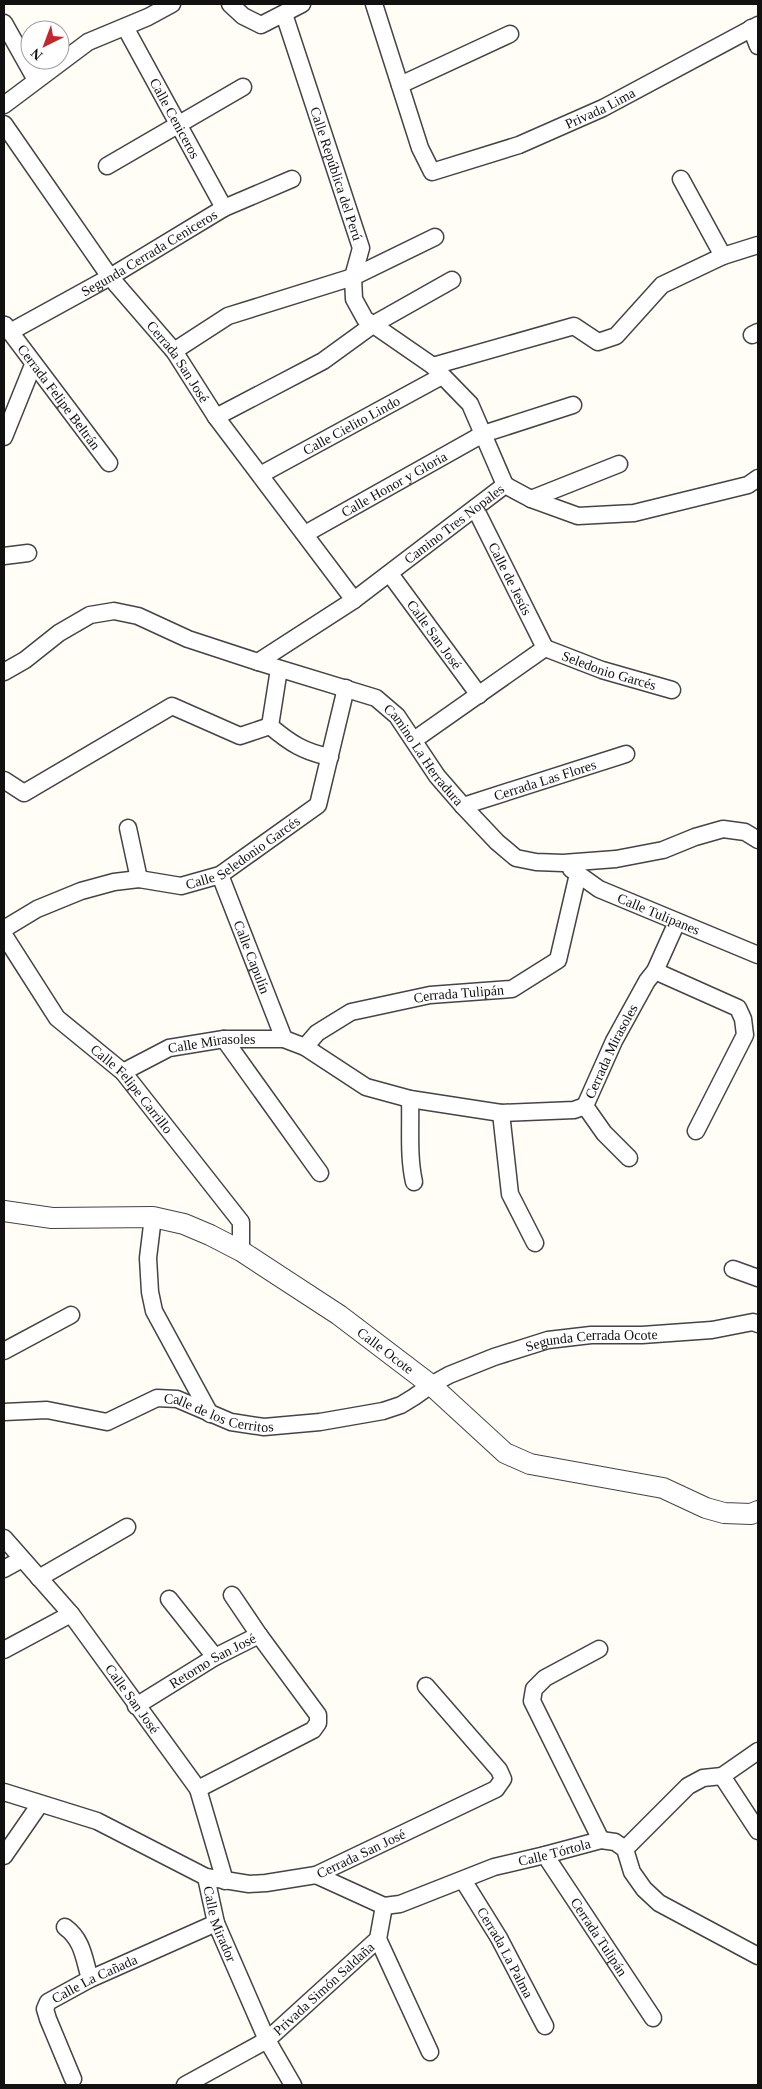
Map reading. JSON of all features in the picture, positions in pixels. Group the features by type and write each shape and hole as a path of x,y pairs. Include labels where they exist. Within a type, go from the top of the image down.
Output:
{"street":[{"path":"4,105 88,42 148,17 172,4"},
{"path":"230,4 243,16 261,25 302,4"},
{"path":"374,4 400,85 510,34"},
{"name":"Calle República del Perú","path":"284,14 361,248 354,277 354,299 364,319 374,324 438,371 470,404 505,485"},
{"path":"4,23 36,80"},
{"path":"754,26 758,46"},
{"name":"Privada Lima","path":"400,85 420,148 432,172 519,145 603,108 754,26"},
{"name":"Calle Ceniceros","path":"125,27 224,208"},
{"path":"107,166 243,87"},
{"name":"Cerrada San José","path":"4,124 110,277 174,351 216,417 354,600"},
{"name":"Segunda Cerrada Ceniceros","path":"7,328 110,277 224,208 292,179"},
{"path":"681,179 724,256 758,245"},
{"path":"174,351 228,316 354,277 435,237"},
{"name":"Calle Cielito Lindo","path":"260,475 438,371 574,326 598,342 616,336 662,285 724,256"},
{"path":"216,417 323,360 374,324 452,280"},
{"name":"Cerrada Felipe Beltrán","path":"7,328 109,463"},
{"path":"4,437 34,365"},
{"name":"Calle Honor y Gloria","path":"305,534 483,434 572,405"},
{"path":"531,498 619,464"},
{"name":"Camino Tres Nopales","path":"258,662 354,600 505,485 531,498 578,516 634,513 748,485 758,478"},
{"name":"Calle de Jesús","path":"476,508 546,648"},
{"path":"4,556 28,553"},
{"name":"Calle San José","path":"390,574 479,695"},
{"name":"Camino La Herradura","path":"4,672 25,660 59,633 90,615 114,611 138,616 188,638 279,669 376,698 397,716 437,776 498,842 516,858 536,862 563,863 616,859 662,850 695,837 723,829 745,832 758,840"},
{"path":"414,740 546,648"},
{"name":"Seledonio Garcés","path":"546,648 602,670 672,690"},
{"path":"270,726 279,669"},
{"name":"Calle Seledonio Garcés","path":"4,929 37,909 80,891 114,882 139,879 180,886 220,875 318,805 346,688"},
{"path":"4,780 24,793 172,706 240,736 270,726"},
{"path":"270,726 290,743 315,754 330,757"},
{"name":"Cerrada Las Flores","path":"464,806 626,754"},
{"path":"128,828 139,879"},
{"name":"Calle Tulipanes","path":"563,863 599,889 758,955"},
{"name":"Cerrada Tulipán","path":"305,1047 317,1033 351,1012 430,995 512,990 558,960 578,874"},
{"name":"Calle Capulín","path":"220,875 284,1039"},
{"name":"Cerrada Mirasoles","path":"305,1047 366,1087 410,1099 501,1112 574,1110 585,1106 614,1041 647,980 655,971 677,922"},
{"name":"Calle Felipe Carrillo","path":"4,935 57,1018 123,1072 241,1222 242,1251"},
{"path":"655,971 738,1008 743,1019 745,1034 696,1132"},
{"path":"224,1039 320,1173"},
{"name":"Calle Mirasoles","path":"123,1072 169,1048 224,1039 284,1039 305,1047"},
{"path":"410,1099 412,1143 410,1161 414,1182"},
{"path":"585,1106 604,1132 629,1158"},
{"path":"501,1112 510,1194 535,1242"},
{"name":"Calle Ocote","path":"4,1211 52,1218 153,1217 184,1224 242,1251 340,1315 431,1385 505,1453 530,1464 662,1488 706,1508 724,1513 751,1514 758,1511"},
{"path":"153,1217 148,1258 150,1292 154,1311 210,1414"},
{"path":"734,1269 758,1278"},
{"path":"4,1351 71,1315"},
{"name":"Segunda Cerrada Ocote","path":"431,1385 494,1357 548,1340 712,1330 753,1322 758,1324"},
{"name":"Calle de los Cerritos","path":"4,1412 47,1410 107,1422 157,1398 177,1399 231,1422 264,1426 320,1422 392,1408 414,1397 431,1385"},
{"path":"39,1578 127,1527"},
{"name":"Calle San José","path":"4,1538 71,1614 136,1706 198,1788 225,1881"},
{"path":"4,1569 22,1559"},
{"path":"232,1595 259,1635"},
{"path":"170,1599 215,1658"},
{"path":"4,1650 71,1614"},
{"name":"Retorno San José","path":"136,1706 215,1658 259,1635 318,1715 318,1722 313,1730 198,1788"},
{"path":"599,1649 545,1678 534,1689 532,1701 601,1840"},
{"name":"Cerrada San José","path":"206,1877 248,1884 266,1883 316,1874 496,1789 503,1779 499,1770 426,1686"},
{"path":"758,1751 722,1776 703,1778 688,1786 625,1849 632,1872 644,1890 659,1903 758,1956"},
{"path":"722,1776 758,1831"},
{"name":"Calle Mirador","path":"4,1792 97,1821 206,1877 216,1923 267,2040 293,2085"},
{"path":"4,1856 40,1804"},
{"name":"Calle Tórtola","path":"384,1906 400,1904 494,1866 601,1840 615,1842 625,1849"},
{"name":"Cerrada Tulipán","path":"545,1855 652,2018"},
{"path":"316,1874 384,1906"},
{"name":"Cerrada La Palma","path":"463,1880 499,1938 544,2026"},
{"name":"Privada Simón Saldaña","path":"185,2085 267,2040 378,1939 384,1906"},
{"name":"Calle La Cañada","path":"73,2079 45,2009 48,2002 90,1979 216,1923"},
{"path":"65,1927 75,1934 82,1948 90,1979"},
{"path":"378,1939 430,2052"}]}
